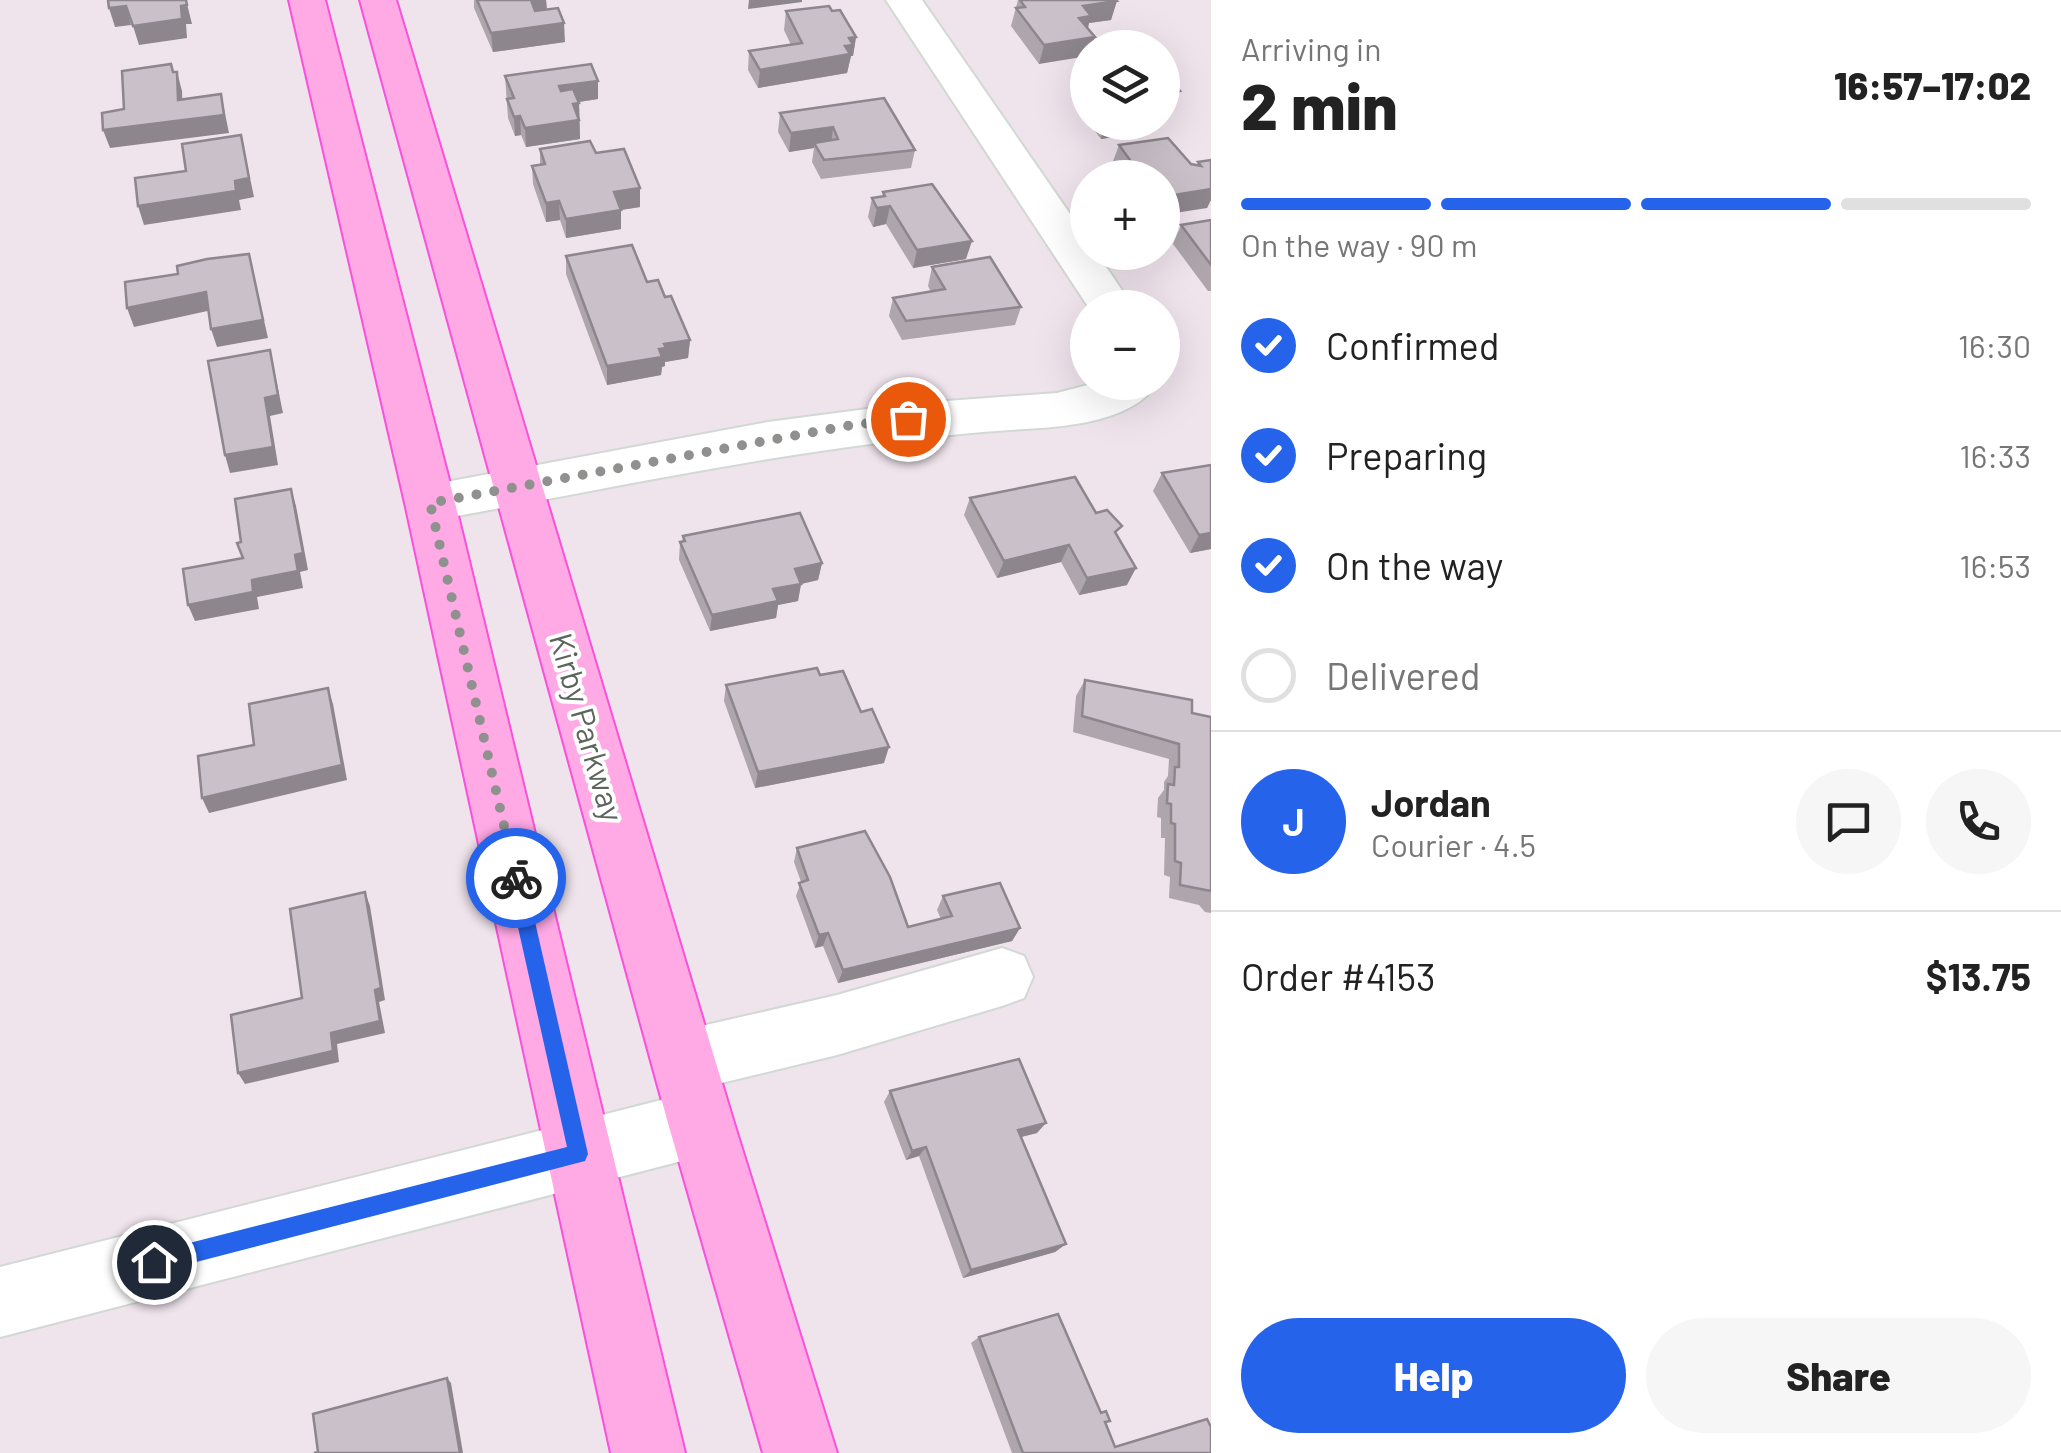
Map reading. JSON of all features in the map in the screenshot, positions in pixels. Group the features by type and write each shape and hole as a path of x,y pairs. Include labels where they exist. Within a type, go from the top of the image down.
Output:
{"main road":[{"path":"307,0 430,503 648,1453"},
{"name":"Kirby Parkway","path":"378,0 692,1092 800,1453"}],"street":[{"path":"904,0 1100,290"},
{"path":"430,503 852,425 1095,400"},
{"path":"0,1302 578,1154 692,1092 837,1025 1002,977"}],"building":[{"path":"108,0 186,0 187,5 181,6 182,19 133,26 126,6 109,8"},
{"path":"477,0 531,0 535,11 558,8 564,23 491,33"},
{"path":"1020,0 1117,1 1083,6 1091,16 1079,18 1089,30 1070,30 1070,41 1044,45 1016,8 1025,7"},
{"path":"829,6 832,11 840,10 856,37 849,38 853,45 845,46 850,54 760,70 749,51 802,43 786,11"},
{"path":"171,64 173,72 177,72 178,100 221,94 224,115 103,130 102,113 124,109 122,71"},
{"path":"591,64 598,81 559,86 561,91 573,89 579,103 573,104 579,120 525,128 520,116 514,117 507,99 514,98 505,76"},
{"path":"884,98 915,150 824,160 814,143 838,139 833,127 791,133 780,113"},
{"path":"241,135 249,178 235,181 236,191 138,206 135,178 186,171 182,144"},
{"path":"1170,140 1191,164 1201,166 1198,162 1211,160 1211,189 1180,194 1180,160 1130,160 1119,145"},
{"path":"590,141 596,153 624,149 640,188 614,192 621,210 566,219 559,201 546,203 532,166 545,164 540,149"},
{"path":"932,184 972,241 917,250 890,206 877,208 872,198 885,196 883,192"},
{"path":"1211,220 1211,265 1181,225"},
{"path":"632,245 647,282 658,280 665,297 671,296 690,340 664,344 666,348 659,349 662,357 607,366 566,256"},
{"path":"249,254 263,320 211,329 206,292 127,308 125,282 178,274 177,266 207,259"},
{"path":"990,257 1021,307 906,321 893,298 945,289 932,267"},
{"path":"270,350 278,395 265,398 273,447 225,455 208,361"},
{"path":"1211,465 1211,533 1199,535 1162,473"},
{"path":"1075,477 1096,513 1107,510 1122,526 1115,532 1136,568 1087,578 1069,545 1004,561 970,498"},
{"path":"291,489 303,553 295,555 298,571 252,580 253,592 188,605 183,569 243,558 237,543 241,542 235,499"},
{"path":"800,513 822,563 795,569 801,584 773,589 778,601 712,615 680,542 685,541 683,536"},
{"path":"817,668 820,675 843,671 861,712 872,709 889,747 758,772 726,685"},
{"path":"1085,680 1192,700 1192,713 1211,717 1211,891 1180,885 1181,863 1175,861 1175,824 1171,823 1171,804 1167,803 1168,784 1174,785 1175,767 1179,767 1179,744 1082,716"},
{"path":"328,688 342,765 202,798 198,756 254,745 249,704"},
{"path":"865,831 890,877 908,927 952,916 943,896 1000,883 1020,928 843,970 828,933 819,935 799,883 808,880 797,848"},
{"path":"365,892 381,988 375,990 380,1021 331,1033 333,1051 238,1073 231,1015 302,998 290,909"},
{"path":"1019,1059 1046,1123 1018,1130 1066,1244 971,1270 926,1147 912,1151 890,1091"},
{"path":"1058,1314 1101,1413 1106,1411 1110,1421 1105,1422 1115,1447 1207,1419 1211,1427 1211,1453 1023,1453 979,1337"},
{"path":"447,1378 460,1453 314,1453 318,1452 313,1414"}],"way so far":[{"path":"516,878 430,503 852,425 908,419"}],"route":[{"path":"154,1262 578,1154 516,878"}]}
